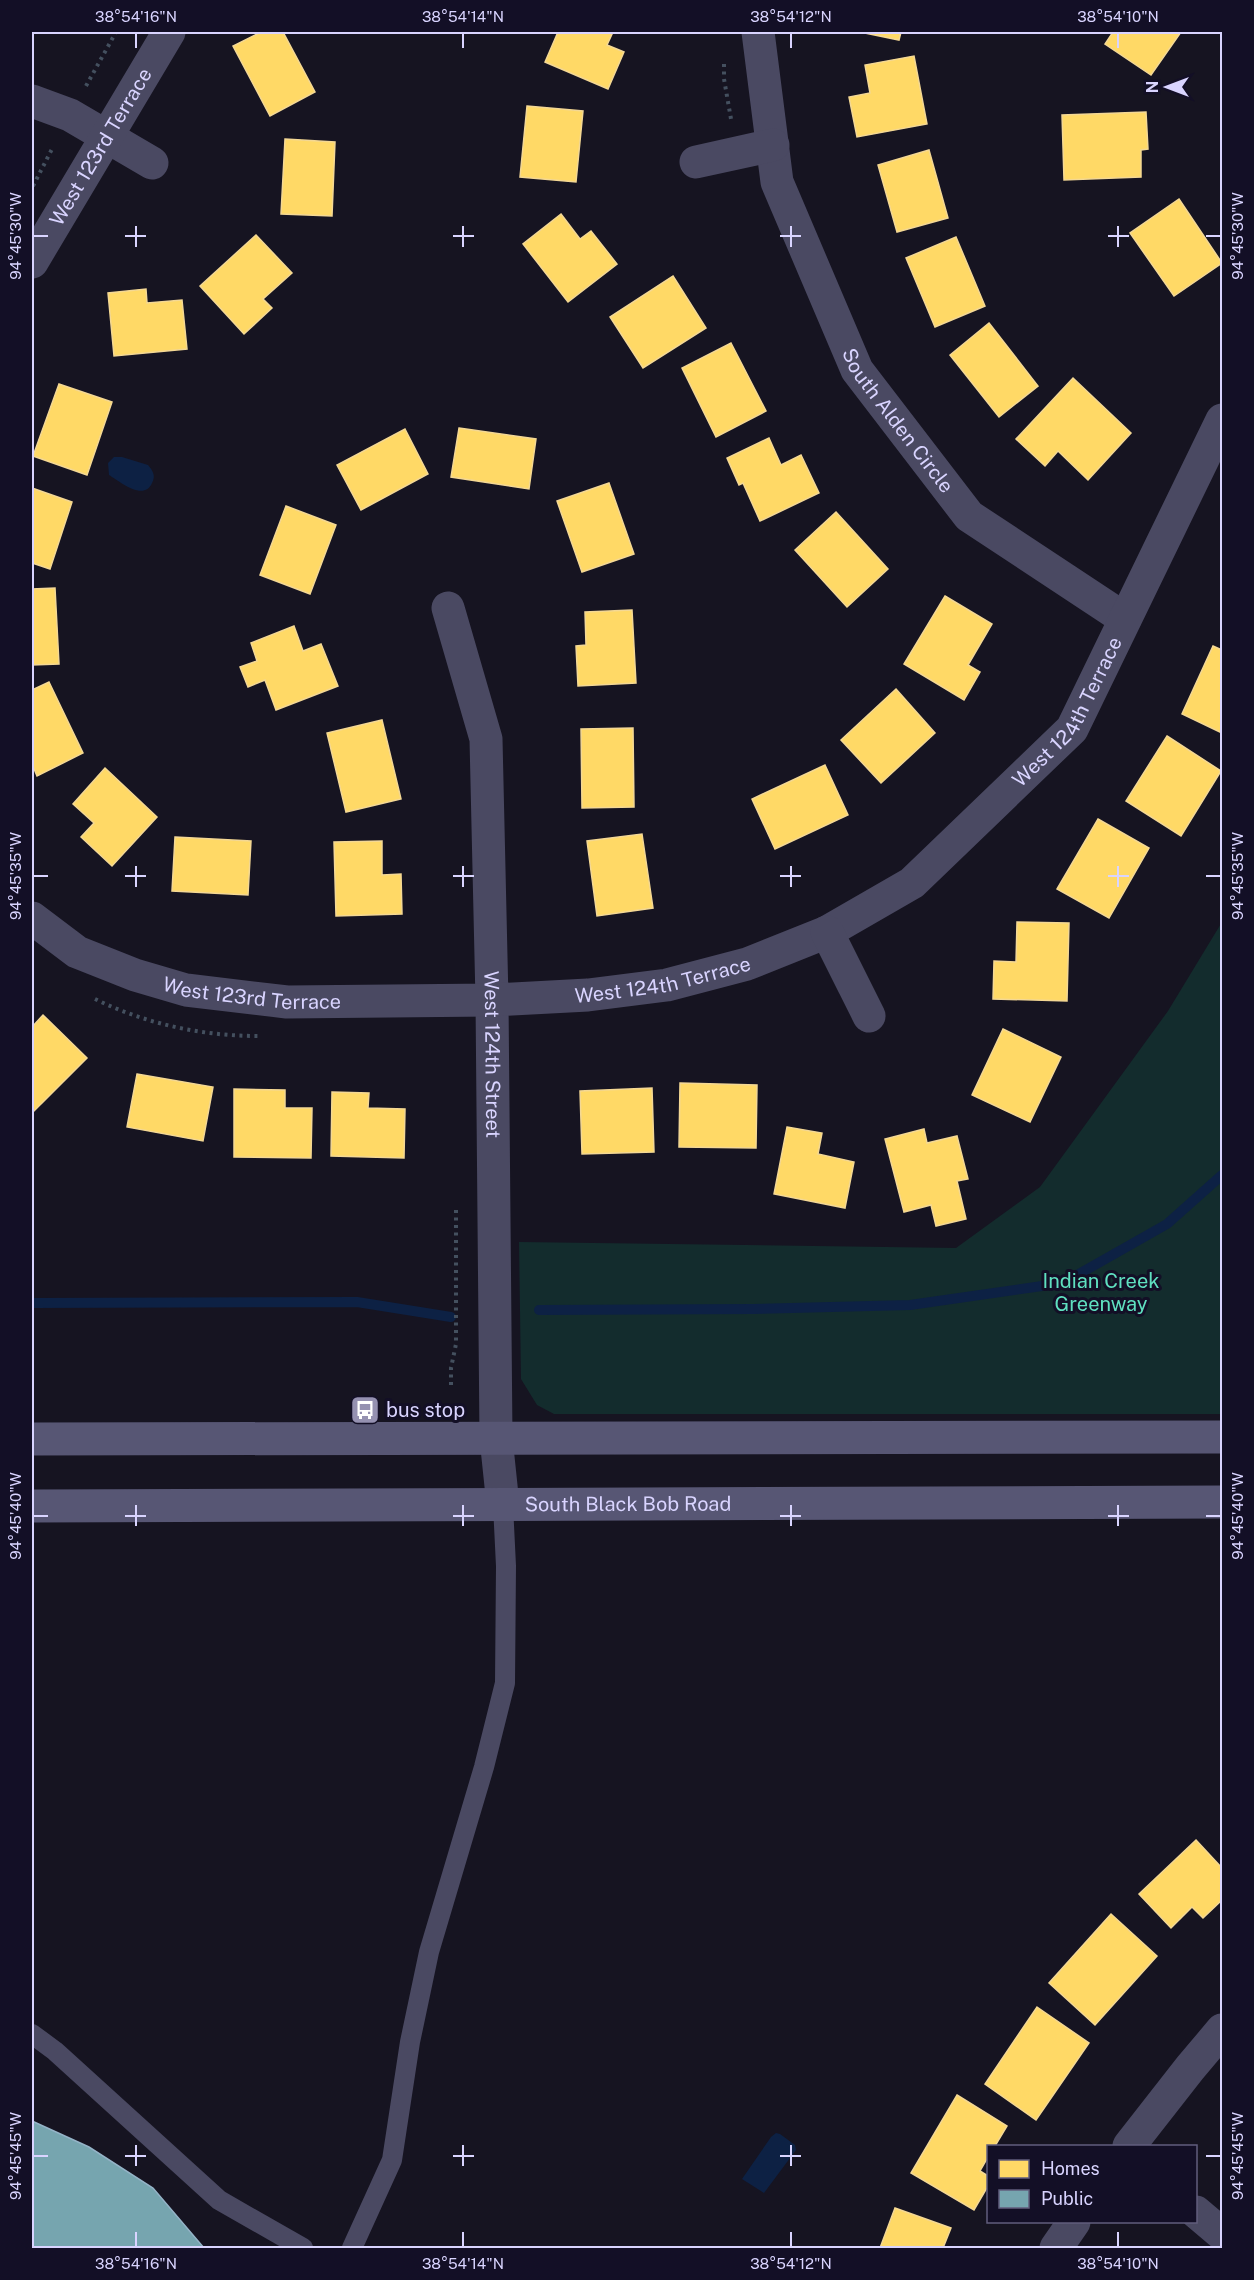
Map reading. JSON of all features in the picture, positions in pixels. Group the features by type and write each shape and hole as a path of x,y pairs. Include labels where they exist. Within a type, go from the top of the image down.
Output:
{"main road":[{"path":"32,1438 1222,1437"},
{"name":"South Black Bob Road","path":"32,1506 1222,1502"}],"street":[{"name":"West 123rd Terrace","path":"32,262 169,32"},
{"name":"South Alden Circle","path":"758,32 777,182 857,370 969,516 1125,619"},
{"path":"32,102 70,115 152,163"},
{"path":"696,162 773,145"},
{"name":"West 124th Terrace","path":"492,1000 588,995 667,985 747,964 827,932 912,883 1072,729 1222,420"},
{"name":"West 124th Street","path":"448,608 486,739 492,1000 496,1438 503,1505"},
{"name":"West 123rd Terrace","path":"32,918 76,951 135,975 186,990 287,1002 492,1000"},
{"path":"827,932 869,1016"},
{"path":"1130,2145 1222,2030"},
{"path":"1197,2213 1222,2234"},
{"path":"1056,2248 1073,2223"}],"lane":[{"path":"352,2248 393,2160 410,2042 429,1952 484,1767 505,1683 506,1566 503,1505"},
{"path":"32,2034 55,2051 219,2200 303,2248"}],"path":[{"path":"85,86 116,32"},
{"path":"32,190 53,147"},
{"path":"88,996 120,1011 167,1025 222,1036 266,1036"},
{"path":"451,1385 451,1368 456,1344 456,1198"}],"green space":[{"name":"Indian Creek Greenway","path":"1222,922 1222,1414 554,1414 537,1405 521,1379 519,1242 956,1248 1040,1187 1168,1011"}],"water":[{"path":"114,457 122,457 148,465 154,476 148,488 143,491 131,488 109,475 108,463"},
{"path":"776,2133 795,2145 796,2150 764,2193 742,2179"}],"building: Homes":[{"path":"261,32 283,32 315,92 270,116 233,46"},
{"path":"558,32 613,32 607,45 624,52 608,89 545,62"},
{"path":"860,32 901,32 899,40"},
{"path":"1113,32 1181,32 1151,75 1105,44"},
{"path":"914,56 927,124 857,137 849,97 870,93 865,65"},
{"path":"527,106 583,111 576,182 520,177"},
{"path":"1146,112 1148,149 1141,150 1141,177 1064,180 1062,115"},
{"path":"285,139 335,142 332,216 281,214"},
{"path":"929,150 948,218 897,232 878,165"},
{"path":"1179,199 1222,263 1174,296 1130,233"},
{"path":"561,214 580,239 591,231 617,264 568,302 523,244"},
{"path":"256,235 292,273 263,299 272,308 244,334 200,286"},
{"path":"956,237 985,306 935,327 906,258"},
{"path":"673,276 706,328 643,368 610,317"},
{"path":"146,289 147,303 182,300 187,349 114,356 108,293"},
{"path":"989,323 1038,386 999,417 950,355"},
{"path":"731,343 766,411 716,437 682,368"},
{"path":"1073,378 1131,433 1088,480 1058,451 1045,466 1016,439"},
{"path":"59,384 112,402 87,475 33,456"},
{"path":"459,428 536,439 529,489 451,477"},
{"path":"405,429 428,474 361,510 337,465"},
{"path":"769,438 781,465 801,455 819,493 760,521 743,483 739,485 727,458"},
{"path":"609,483 634,554 582,572 557,501"},
{"path":"32,488 72,502 50,569 32,563"},
{"path":"286,506 336,525 310,594 260,575"},
{"path":"836,512 888,569 847,607 795,550"},
{"path":"55,588 59,664 32,665 32,589"},
{"path":"945,596 992,624 968,665 980,672 964,700 904,664"},
{"path":"632,610 636,683 578,686 576,646 586,645 585,612"},
{"path":"294,626 303,651 321,644 338,686 276,710 265,680 248,687 240,667 257,661 251,643"},
{"path":"1213,646 1222,650 1222,733 1182,714"},
{"path":"49,682 83,753 37,776 32,764 32,690"},
{"path":"896,689 935,733 881,783 841,740"},
{"path":"382,720 401,799 346,812 327,733"},
{"path":"633,728 634,807 582,808 581,729"},
{"path":"1167,736 1221,771 1181,836 1126,801"},
{"path":"825,765 848,815 775,849 752,799"},
{"path":"105,768 157,817 112,866 81,837 94,823 73,804"},
{"path":"1098,819 1149,848 1109,918 1057,889"},
{"path":"642,834 653,908 597,916 587,841"},
{"path":"175,837 251,841 248,895 172,891"},
{"path":"382,841 382,875 401,874 402,914 336,916 334,842"},
{"path":"1017,922 1069,923 1067,1001 993,999 994,961 1016,962"},
{"path":"43,1015 87,1058 34,1111 32,1109 32,1027"},
{"path":"1003,1029 1061,1057 1030,1122 972,1095"},
{"path":"137,1074 213,1087 203,1141 127,1127"},
{"path":"680,1083 757,1085 756,1148 679,1147"},
{"path":"652,1088 654,1152 582,1154 580,1091"},
{"path":"234,1089 285,1090 285,1108 312,1108 311,1158 234,1157"},
{"path":"332,1092 369,1093 368,1108 405,1109 404,1158 331,1156"},
{"path":"787,1127 822,1133 818,1154 854,1162 845,1208 774,1194"},
{"path":"924,1129 927,1143 957,1136 968,1179 957,1181 966,1219 936,1226 931,1205 904,1212 885,1139"},
{"path":"1196,1840 1222,1868 1222,1900 1203,1918 1192,1907 1171,1928 1139,1894"},
{"path":"1111,1914 1157,1956 1095,2025 1049,1983"},
{"path":"1037,2007 1089,2043 1036,2120 985,2084"},
{"path":"957,2095 1007,2126 996,2145 987,2145 987,2159 980,2171 987,2175 987,2188 974,2210 911,2173"},
{"path":"895,2208 951,2228 943,2248 880,2248"}],"building: Public":[{"path":"32,2121 89,2147 153,2188 204,2248 32,2248"}],"waterway":[{"path":"539,1310 753,1309 910,1305 1063,1283 1167,1224 1222,1175"},
{"path":"32,1303 357,1302 451,1317"}],"place":[{"name":"bus stop","path":"365,1410"}]}
